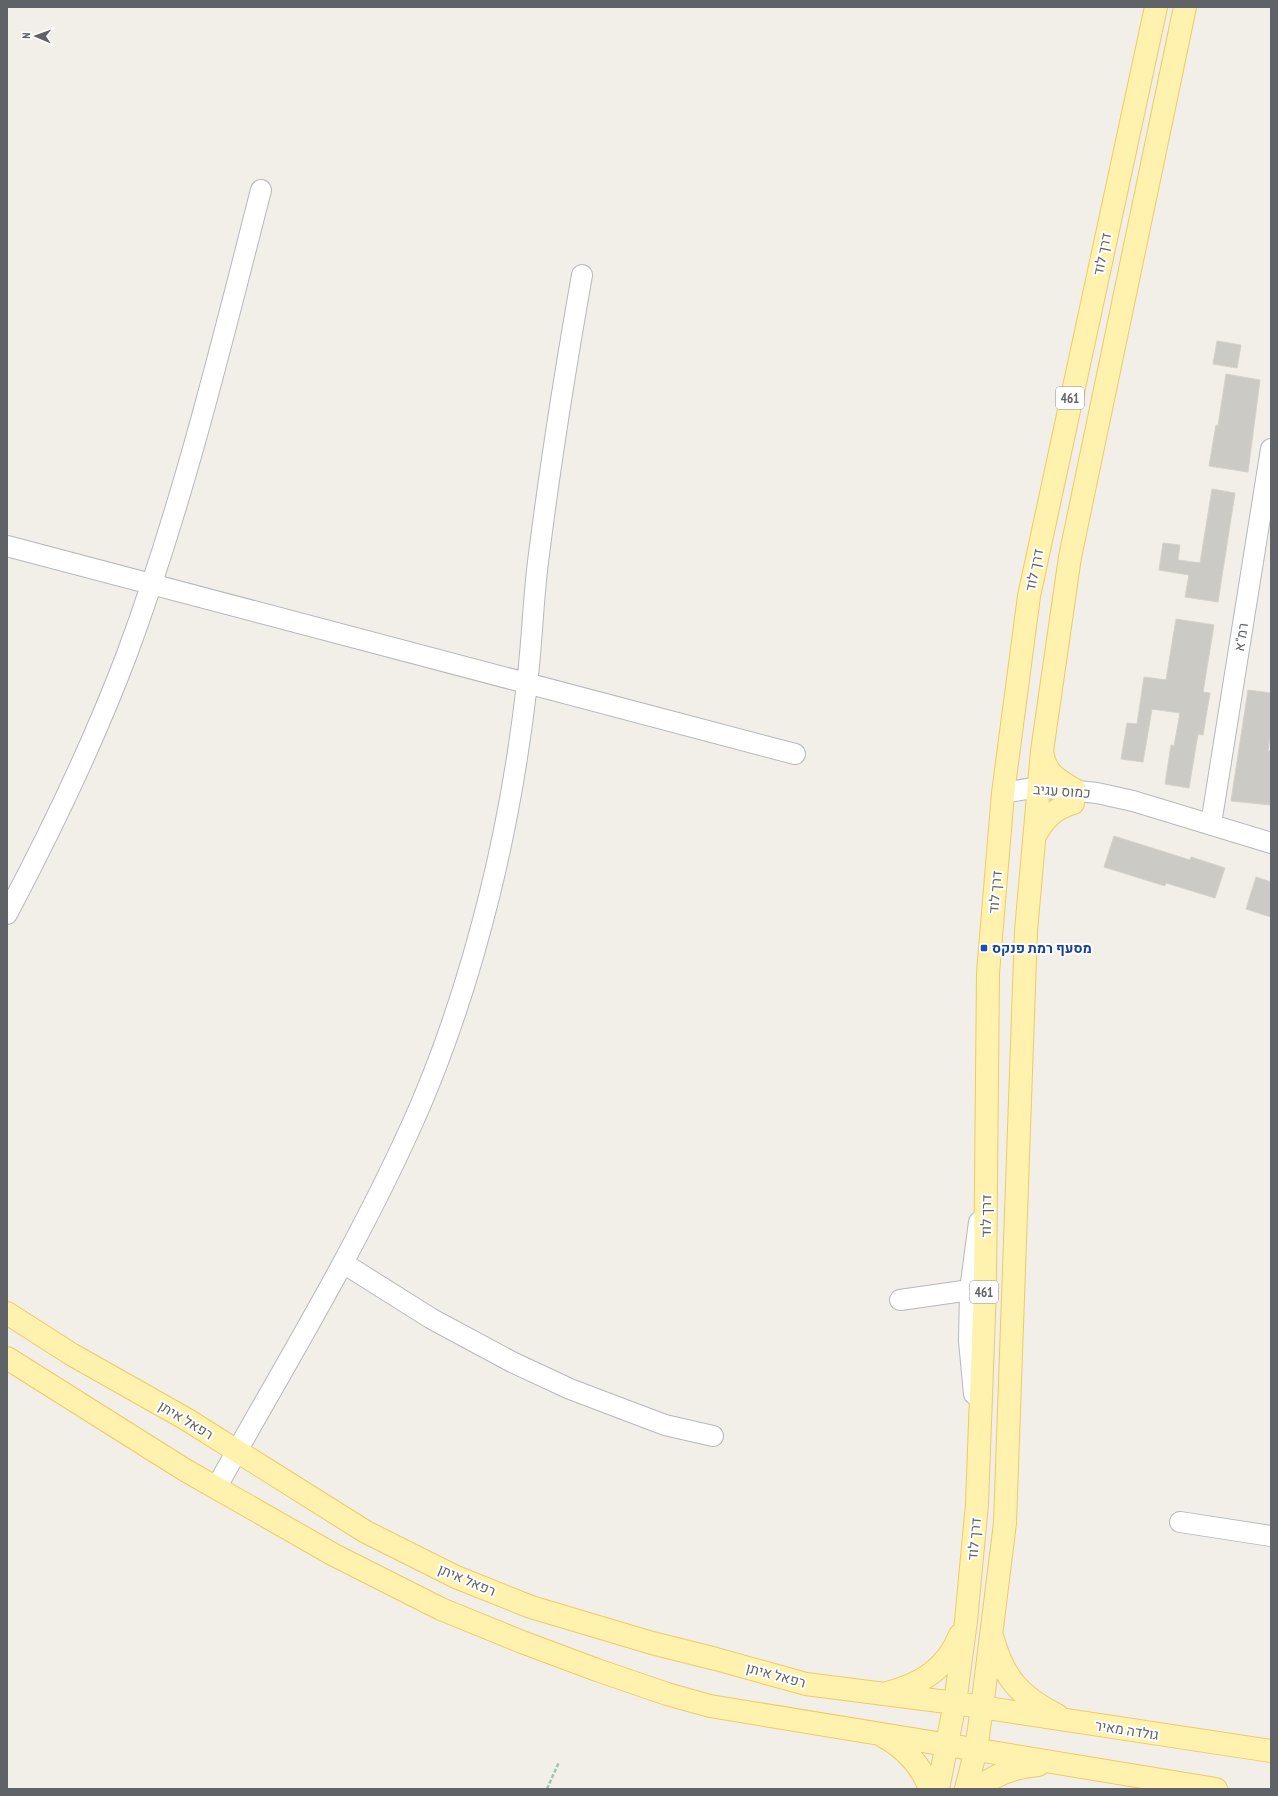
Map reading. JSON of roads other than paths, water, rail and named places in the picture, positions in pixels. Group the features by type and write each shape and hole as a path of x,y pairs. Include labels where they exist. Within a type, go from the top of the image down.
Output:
{"main road":[{"name":"דרך לוד","path":"938,1789 954,1704 966,1621 977,1504 986,1193 988,973 1003,793 1029,596 1156,7"},
{"name":"דרך לוד","path":"966,1789 976,1749 992,1634 1005,1523 1026,931 1042,751 1070,557 1185,7"},
{"path":"1033,839 1047,817 1074,797 1049,772 1044,764 1042,751"},
{"name":"רפאל איתן","path":"7,1313 71,1354 186,1419 366,1532 456,1577 531,1607 652,1643 806,1684 982,1708"},
{"path":"7,1358 184,1470 354,1565 442,1609 522,1642 667,1694 710,1706 1216,1789"},
{"path":"880,1695 900,1690 922,1680 937,1669 953,1653 966,1621"},
{"path":"992,1634 998,1658 1008,1677 1021,1692 1044,1708 1071,1721"},
{"name":"גולדה מאיר","path":"982,1708 1271,1751"},
{"path":"877,1733 906,1751 919,1766 930,1789"},
{"path":"977,1789 1002,1772 1024,1766 1058,1763"}],"street":[{"path":"7,914 66,800 87,753 127,654 151,584 197,437 261,190"},
{"path":"216,1488 343,1262 411,1128 461,997 490,896 504,835 511,795 527,684 538,565 557,418 582,275"},
{"name":"רמ\"א","path":"1211,824 1271,449"},
{"path":"7,546 795,754"},
{"name":"כמוס עגיב","path":"1003,793 1133,801 1271,843"},
{"path":"980,1422 974,1394 969,1341 970,1290 976,1233 986,1193"},
{"path":"343,1262 432,1319 512,1362 570,1389 665,1425 713,1436"},
{"path":"900,1300 970,1290"},
{"path":"1180,1522 1271,1536"}],"place":[{"name":"מסעף רמת פנקס","path":"984,948"}]}
